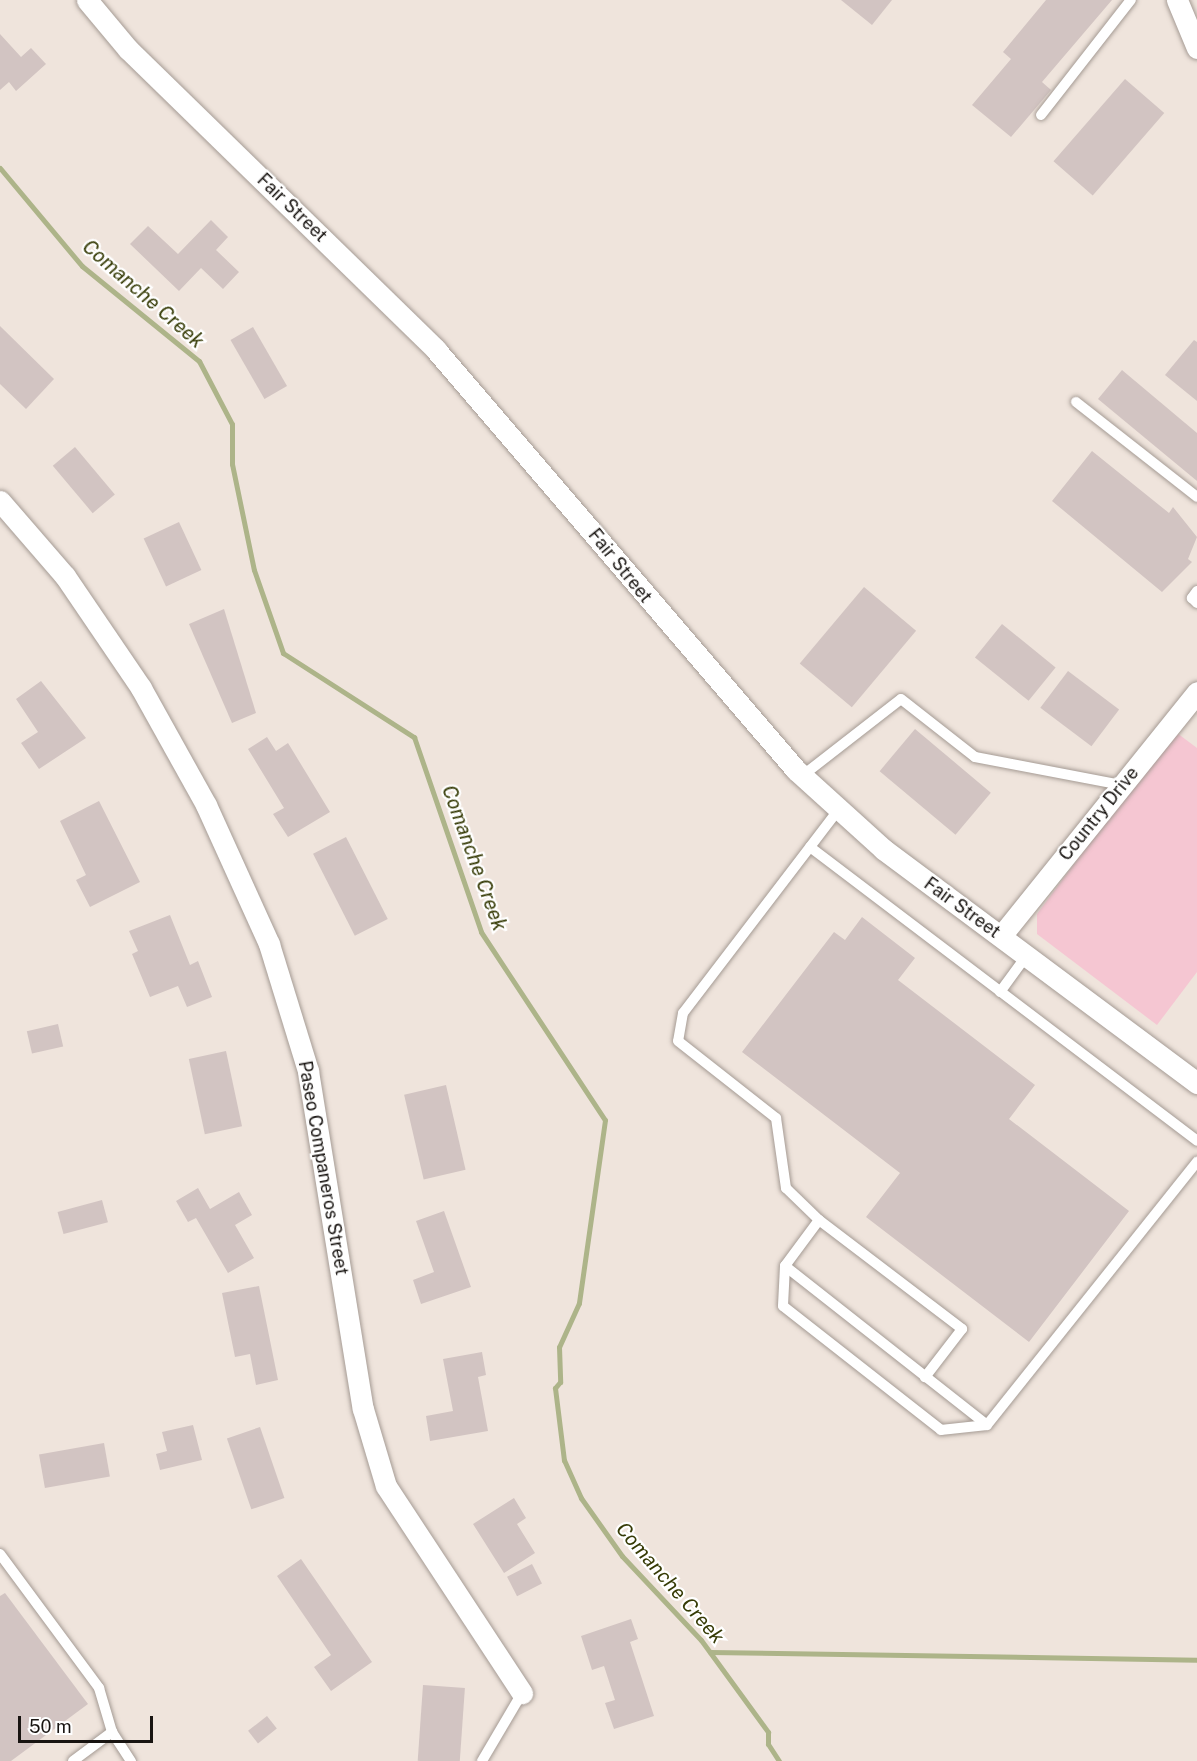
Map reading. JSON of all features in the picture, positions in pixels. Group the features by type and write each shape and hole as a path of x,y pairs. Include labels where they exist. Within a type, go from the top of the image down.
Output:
{"street":[{"name":"Fair Street","path":"87,0 128,49 436,350 802,776 883,849 1197,1083"},
{"path":"1177,0 1197,48"},
{"name":"Paseo Companeros Street","path":"0,501 65,576 141,688 206,804 268,944 308,1071 363,1408 386,1486 522,1693"},
{"name":"Country Drive","path":"1001,936 1197,692"}],"lane":[{"path":"1041,115 1131,0"},
{"path":"1076,402 1197,497"},
{"path":"1197,591 1192,598 1197,603"},
{"path":"802,776 901,699 975,757 1122,785"},
{"path":"839,809 683,1013 678,1041 776,1118 786,1188 819,1220 962,1329 925,1377"},
{"path":"810,847 1197,1141"},
{"path":"1000,992 1027,955"},
{"path":"819,1220 785,1266 783,1306 941,1430 987,1425 1197,1162"},
{"path":"785,1266 987,1425"},
{"path":"0,1554 99,1688 112,1732 131,1761"},
{"path":"482,1761 522,1693"},
{"path":"73,1761 112,1732"}],"shaded area":[{"path":"1173,730 1197,748 1197,972 1157,1025 1037,934 1037,914"}],"building":[{"path":"841,0 892,0 872,25"},
{"path":"1046,0 1112,0 1042,82 1051,90 1011,137 972,105 1011,59 1003,52"},
{"path":"0,34 21,57 31,48 46,64 16,91 9,82 0,90"},
{"path":"1125,79 1164,113 1093,195 1053,161"},
{"path":"211,220 228,237 216,250 239,272 223,289 201,268 179,291 130,244 148,226 178,254"},
{"path":"0,326 54,379 26,409 0,384"},
{"path":"253,327 287,386 264,399 230,340"},
{"path":"1194,340 1197,342 1197,401 1165,375"},
{"path":"1122,370 1197,433 1197,481 1098,399"},
{"path":"75,447 115,494 93,513 53,466"},
{"path":"1092,451 1169,513 1173,507 1197,537 1188,559 1192,562 1162,592 1052,501"},
{"path":"179,522 201,570 166,587 144,538"},
{"path":"864,587 916,631 852,707 800,664"},
{"path":"224,609 256,713 232,723 189,624"},
{"path":"1002,624 1056,667 1029,701 975,657"},
{"path":"1068,671 1119,710 1091,746 1040,708"},
{"path":"41,681 86,738 39,769 21,743 38,732 16,699"},
{"path":"915,729 991,793 955,835 880,771"},
{"path":"267,737 276,751 288,743 330,812 288,837 273,814 284,808 248,749"},
{"path":"99,801 140,882 90,907 76,880 86,875 60,821"},
{"path":"346,837 388,919 355,936 313,854"},
{"path":"170,915 190,965 198,961 212,997 187,1007 178,986 150,997 132,954 138,951 129,931"},
{"path":"862,917 915,958 898,980 1035,1085 1009,1119 1129,1211 1029,1342 866,1217 900,1173 742,1052 834,932 845,940"},
{"path":"58,1024 63,1046 32,1054 27,1031"},
{"path":"226,1051 242,1126 205,1134 189,1059"},
{"path":"446,1085 466,1170 424,1179 404,1095"},
{"path":"198,1188 210,1209 239,1192 252,1215 235,1225 254,1258 228,1273 196,1218 188,1222 176,1201"},
{"path":"102,1200 108,1222 64,1234 58,1212"},
{"path":"444,1211 471,1287 421,1304 413,1280 434,1272 416,1221"},
{"path":"259,1286 278,1380 256,1385 250,1354 235,1357 222,1293"},
{"path":"482,1352 486,1375 478,1377 488,1431 430,1441 426,1416 453,1411 443,1359"},
{"path":"193,1425 202,1460 160,1470 156,1454 167,1451 162,1432"},
{"path":"260,1427 284,1498 251,1509 227,1438"},
{"path":"104,1443 110,1476 45,1488 39,1454"},
{"path":"514,1498 526,1518 517,1524 535,1553 504,1573 473,1524"},
{"path":"301,1559 372,1662 331,1691 314,1667 331,1655 277,1576"},
{"path":"532,1564 542,1584 517,1596 507,1577"},
{"path":"5,1593 88,1704 11,1761 0,1761 0,1596"},
{"path":"631,1619 638,1639 630,1642 654,1716 614,1729 605,1703 615,1700 604,1666 592,1670 581,1636"},
{"path":"423,1685 465,1688 460,1761 418,1761"},
{"path":"267,1716 277,1729 258,1743 248,1731"}],"waterway":[{"name":"Comanche Creek","path":"0,168 82,266 199,361 232,424 232,464 254,570 283,653 414,737 481,932 605,1120 579,1303 559,1347 560,1382 555,1388 564,1460 581,1498 622,1556 701,1640 768,1732 768,1744 779,1761"},
{"path":"710,1652 1197,1660"}]}
